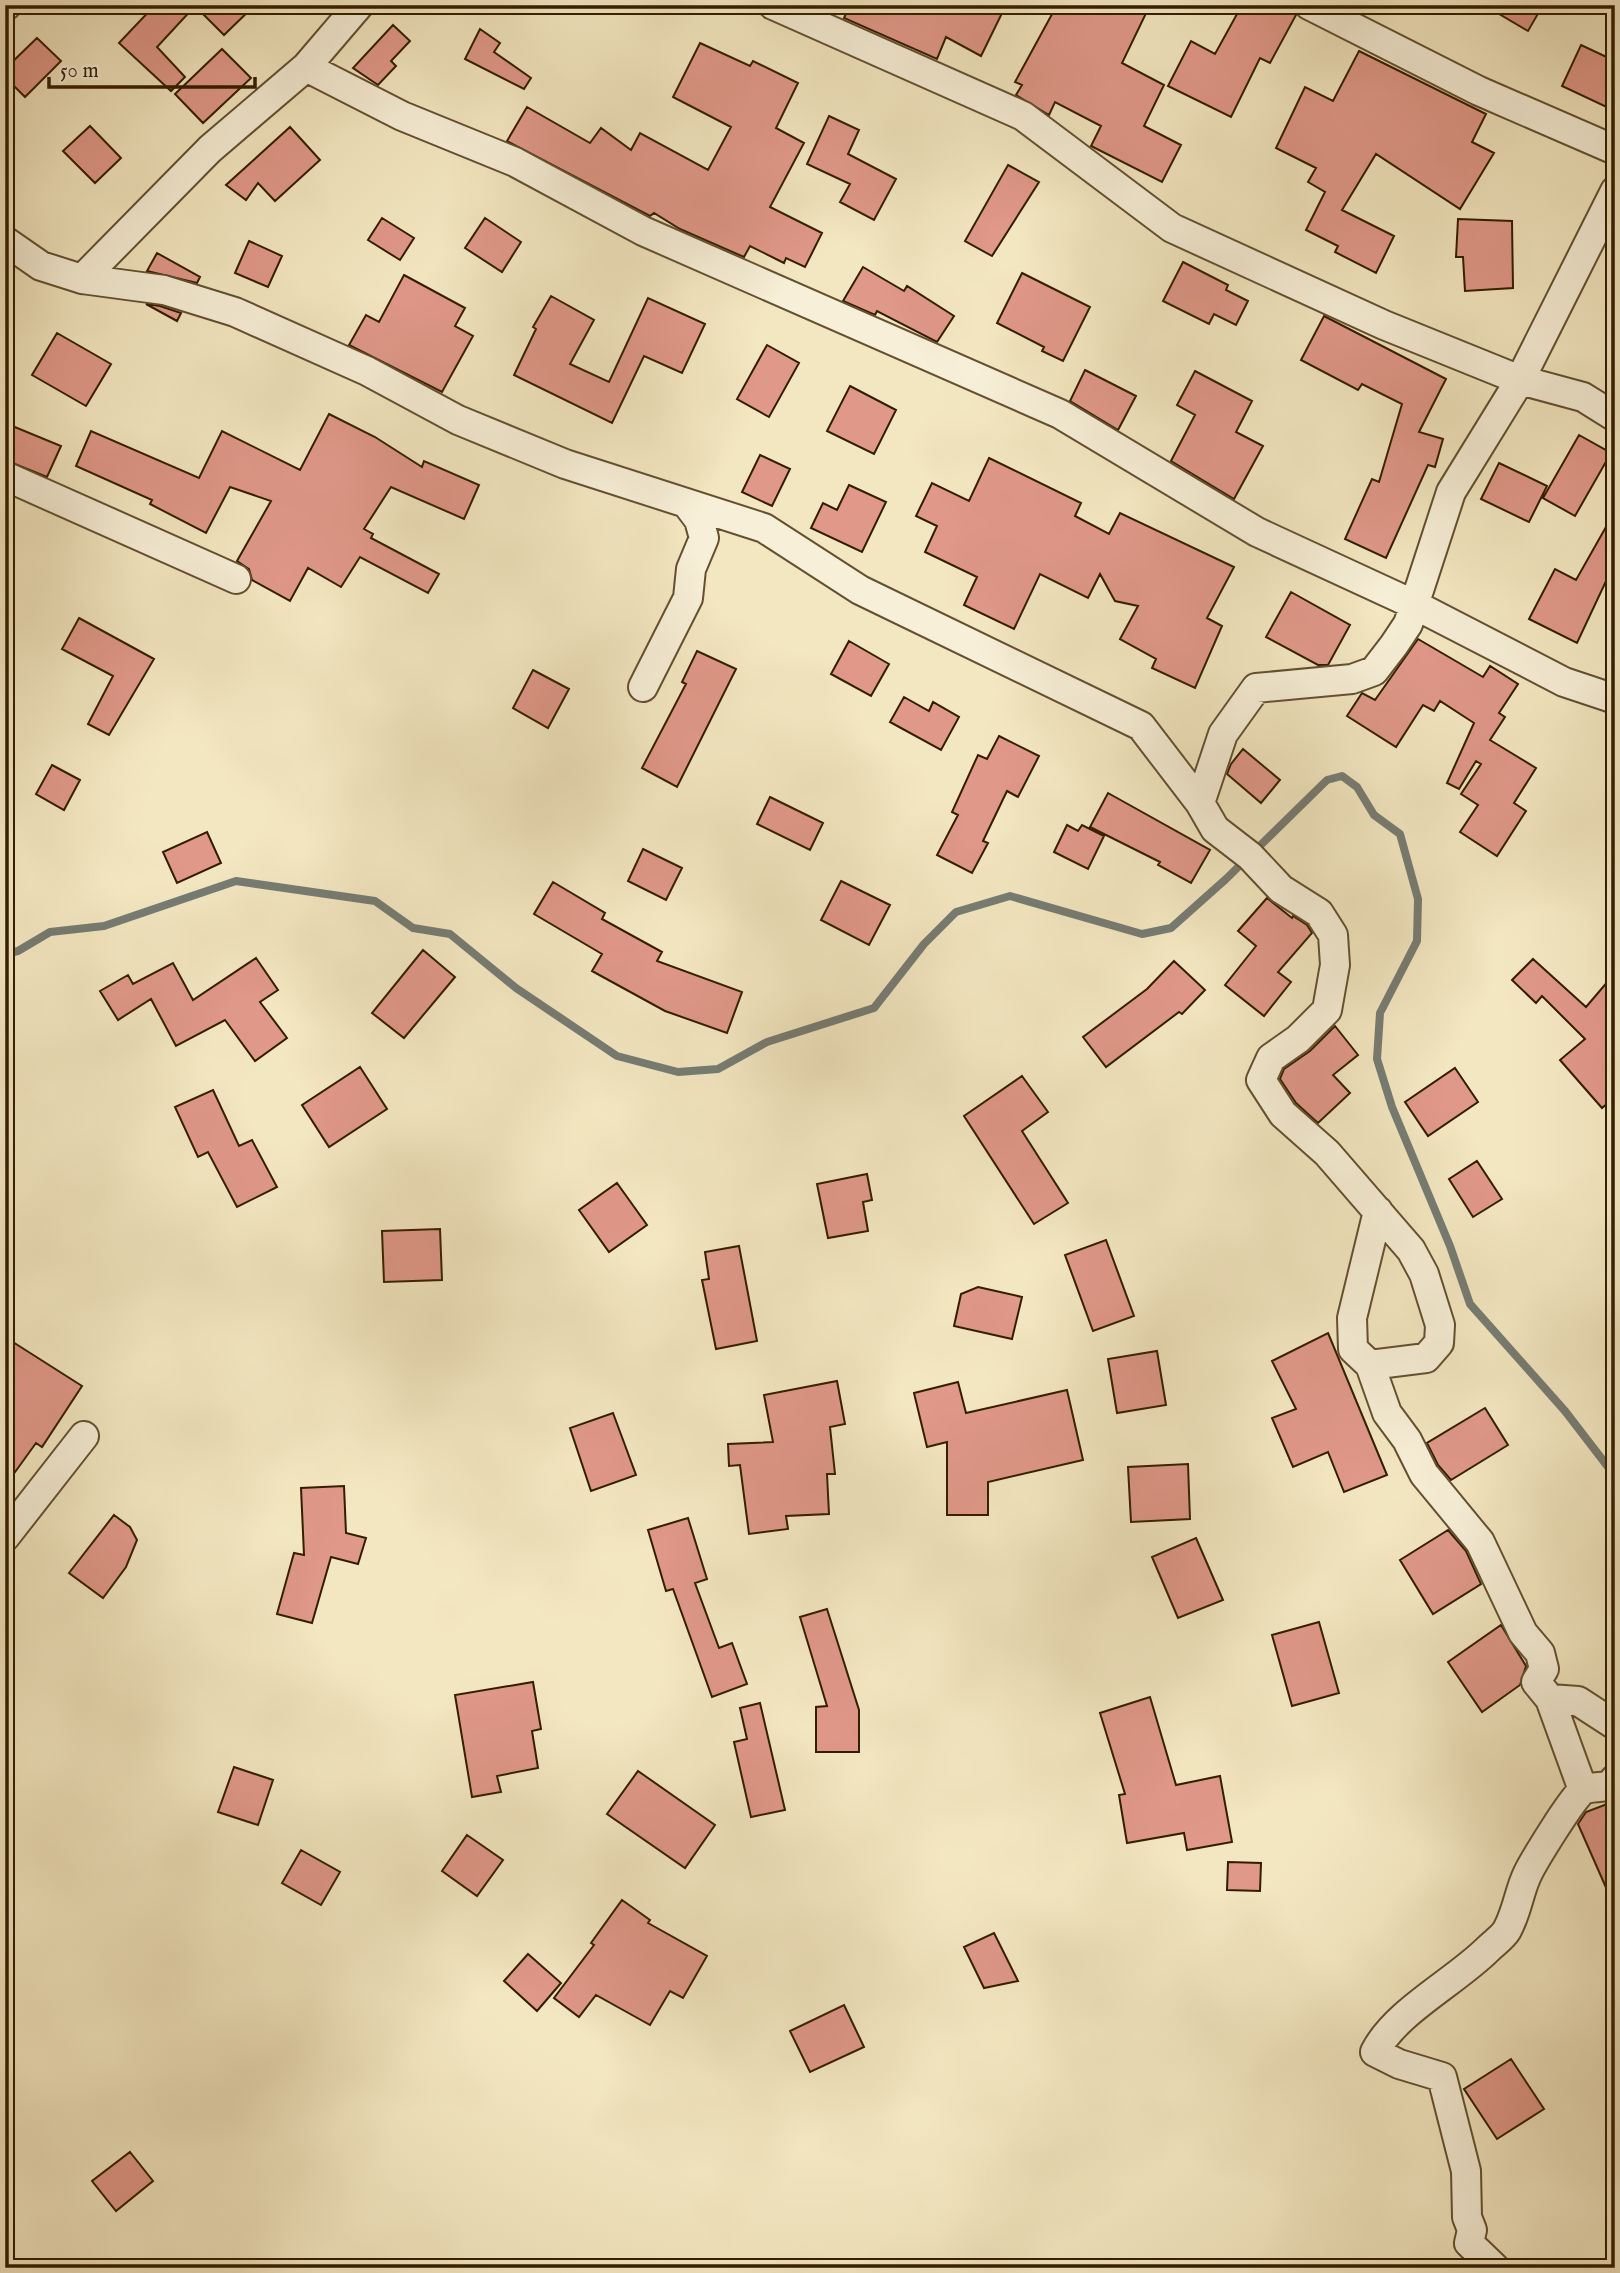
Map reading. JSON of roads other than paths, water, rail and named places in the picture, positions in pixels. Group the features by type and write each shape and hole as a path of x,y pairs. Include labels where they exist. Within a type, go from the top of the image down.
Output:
{"street":[{"path":"82,279 210,149 306,67 359,5"},
{"path":"773,5 1023,116 1172,228 1384,325 1520,380 1583,397 1615,417"},
{"path":"1309,5 1479,91 1615,150"},
{"path":"306,67 402,116 515,162 643,231 1060,414 1257,532 1415,605 1564,682 1615,699"},
{"path":"1200,803 1223,734 1256,688 1352,679 1374,671 1408,624 1451,492 1520,380 1615,191"},
{"path":"5,241 41,266 82,279 164,290 234,312 367,371 458,420 565,464 764,528 860,590 1141,726 1200,803 1215,829 1253,859 1281,889 1320,913 1333,935 1335,965 1327,1010 1298,1039 1271,1058 1261,1080 1283,1114 1327,1153 1411,1250 1424,1274 1440,1325 1439,1343 1426,1358 1370,1365"},
{"path":"5,476 236,579"},
{"path":"643,687 688,598 691,569 704,538 699,520 687,504"},
{"path":"1378,1211 1352,1318 1353,1349 1370,1365 1387,1413 1407,1440 1424,1474 1480,1542 1524,1633 1540,1653 1545,1669 1536,1682 1550,1699 1583,1790"},
{"path":"5,1537 84,1436"},
{"path":"1550,1699 1578,1701 1615,1725"},
{"path":"1495,2268 1469,2243 1472,2230 1467,2217 1466,2171 1442,2077 1399,2064 1375,2052 1382,2038 1416,2005 1453,1981 1506,1931 1521,1899 1527,1876 1554,1835 1566,1810 1583,1790 1609,1786 1615,1779"}],"waterway":[{"path":"5,954 18,951 50,932 104,926 236,881 375,901 413,928 450,934 516,988 617,1056 678,1072 718,1069 767,1042 874,1008 924,944 956,912 1010,896 1142,934 1171,928 1226,879 1327,780 1342,776 1357,787 1374,815 1400,834 1418,899 1417,941 1380,1013 1377,1059 1392,1107 1450,1246 1470,1304 1565,1411 1615,1476"}]}
